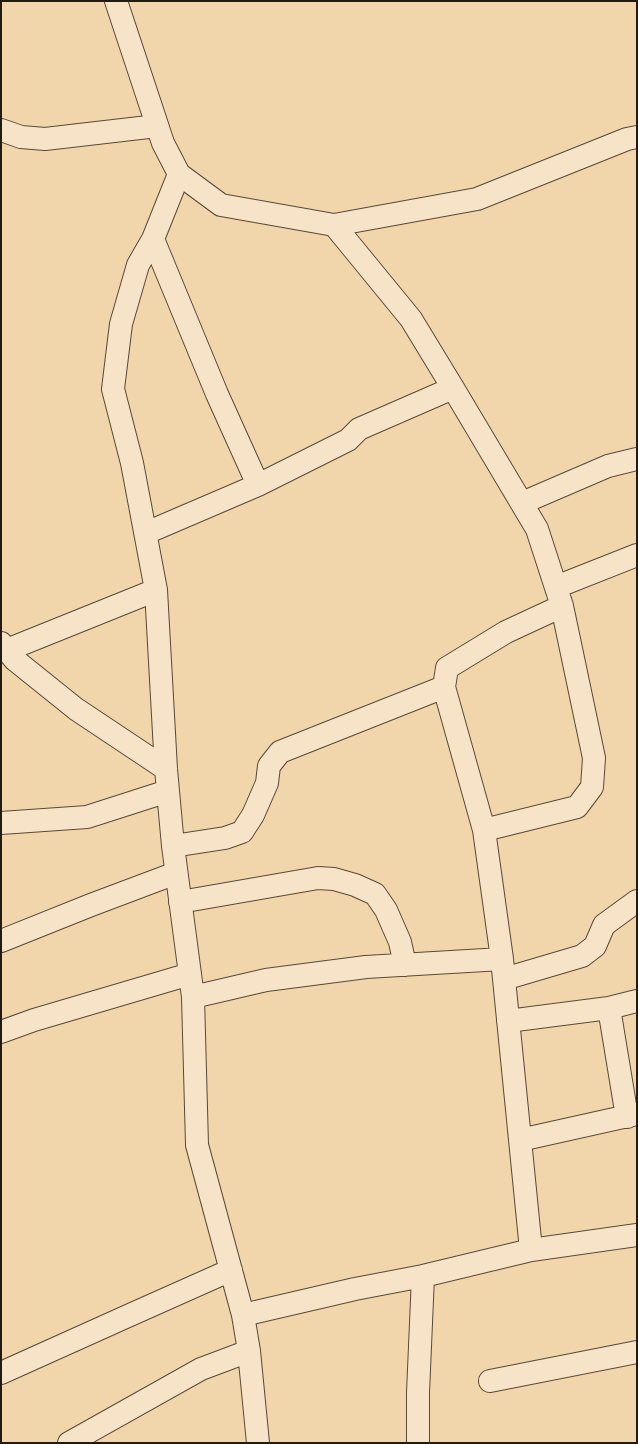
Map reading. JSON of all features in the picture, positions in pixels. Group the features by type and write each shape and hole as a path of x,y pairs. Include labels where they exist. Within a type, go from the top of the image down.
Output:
{"street":[{"path":"116,1 163,143 179,174 221,205 334,225 477,199 627,139 637,137"},
{"path":"1,130 21,137 45,139 157,126"},
{"path":"179,174 154,239 138,265 121,324 113,389 132,463 156,590 166,769 176,873 193,997 197,1145 243,1315 249,1351 258,1443"},
{"path":"334,225 411,319 453,388 537,530 559,597 594,758 592,787 577,807 484,830"},
{"path":"154,239 217,394 258,485"},
{"path":"146,533 258,485 348,440 359,429 453,388"},
{"path":"522,504 608,466 637,459"},
{"path":"531,1250 503,969 484,830 444,687 447,668 559,597 637,555"},
{"path":"156,590 6,654 76,709 166,769"},
{"path":"173,846 225,838 242,832 253,815 267,782 269,766 280,752 444,687"},
{"path":"1,823 87,818 168,791"},
{"path":"1,941 176,873"},
{"path":"180,902 318,878 334,879 355,885 375,894 386,910 400,942 405,965"},
{"path":"193,997 266,980 366,967 405,965 503,969 582,956 596,946 604,925 637,901"},
{"path":"1,1032 34,1020 190,974"},
{"path":"508,1021 610,1008 637,1001"},
{"path":"520,1140 632,1115 610,1008"},
{"path":"243,1315 354,1289 423,1276 531,1250 637,1235"},
{"path":"1,1374 231,1270"},
{"path":"418,1443 418,1393 423,1276"},
{"path":"69,1443 201,1369 249,1351"},
{"path":"490,1381 637,1352"}]}
